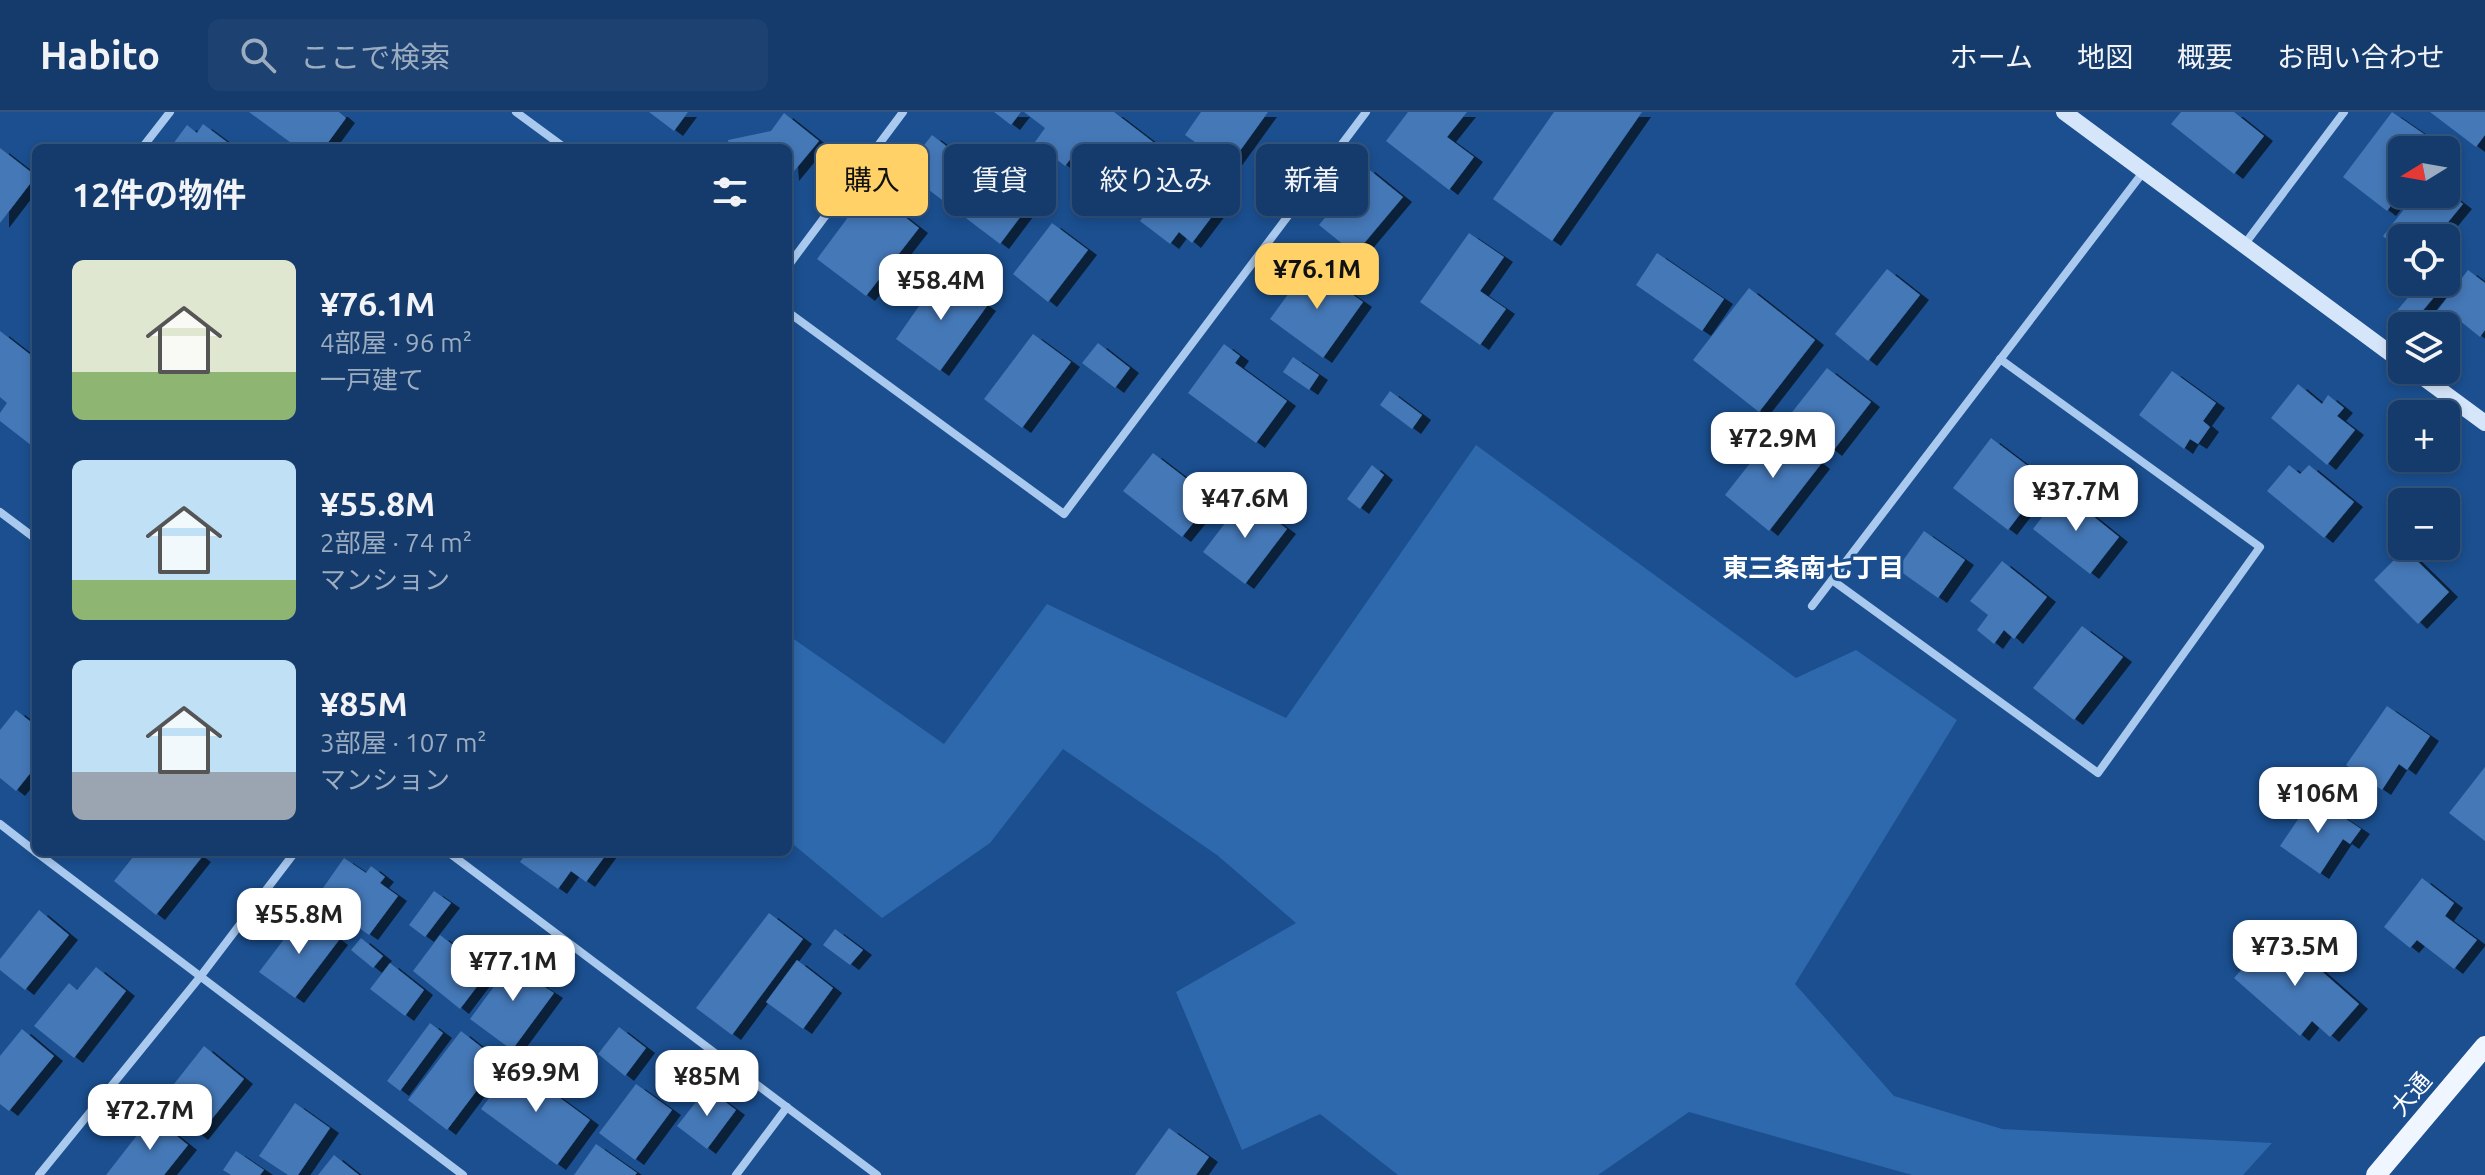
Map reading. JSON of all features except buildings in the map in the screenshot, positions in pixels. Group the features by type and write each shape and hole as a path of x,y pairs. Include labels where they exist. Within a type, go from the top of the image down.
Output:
{"main road":[{"name":"大通","path":"2376,1175 2485,1046"}],"street":[{"path":"145,144 170,112"},
{"path":"516,112 560,144"},
{"path":"792,261 903,112"},
{"path":"792,315 1064,514 1366,112"},
{"path":"2064,112 2388,352"},
{"path":"2244,245 2344,112"},
{"path":"1812,606 2144,171"},
{"path":"1832,580 2098,773 2260,547 2000,359"},
{"path":"2432,384 2485,423"},
{"path":"0,512 32,536"},
{"path":"0,824 32,849"},
{"path":"41,856 463,1175"},
{"path":"39,1175 200,977 292,856"},
{"path":"453,856 877,1175"},
{"path":"736,1175 787,1107"}],"shaded area":[{"path":"1476,445 1796,678 1856,650 1957,720 1795,984 1894,1096 2002,1129 2272,1143 2243,1175 1912,1175 1689,1112 1598,1175 1398,1175 1320,1114 1242,1150 1176,992 1296,923 1217,855 1063,749 990,843 882,918 792,843 792,638 944,744 1047,604 1286,718"}],"district":[{"name":"東三条南七丁目","path":"1813,567"}]}
